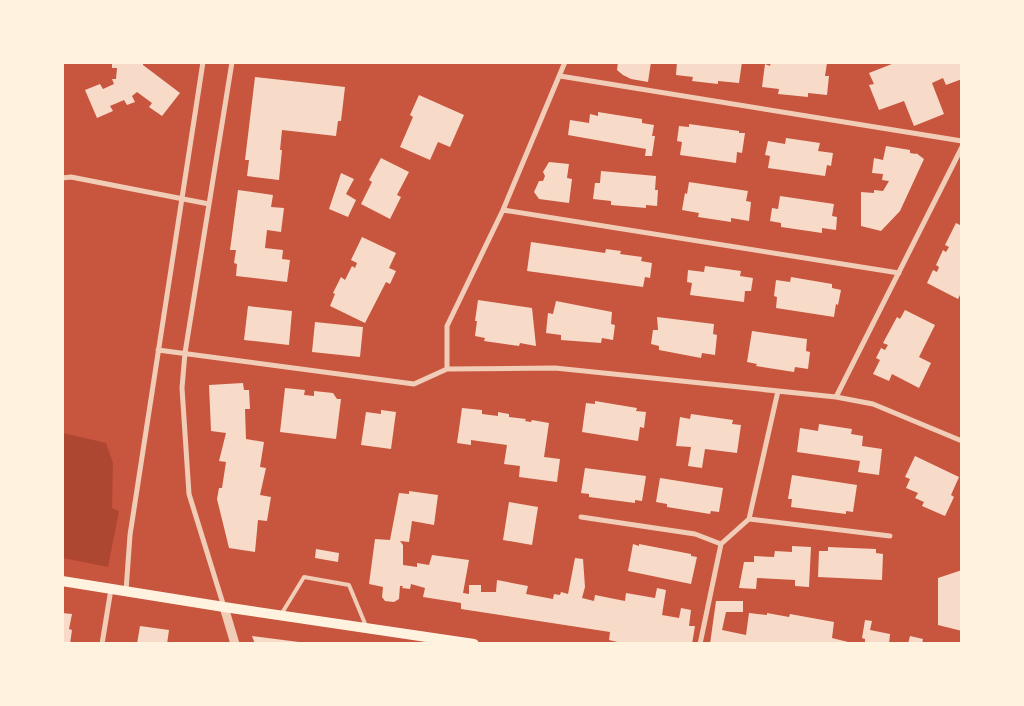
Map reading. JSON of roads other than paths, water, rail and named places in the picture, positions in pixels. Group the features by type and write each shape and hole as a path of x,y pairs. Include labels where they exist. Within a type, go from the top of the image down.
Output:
{"main road":[{"path":"62,581 474,644"}],"street":[{"path":"126,591 130,535 203,62"},
{"path":"232,62 185,353 182,388 189,494 235,644"},
{"path":"448,369 447,326 503,210 565,62"},
{"path":"560,76 962,141"},
{"path":"836,397 962,147"},
{"path":"62,178 70,177 209,204"},
{"path":"503,210 899,273"},
{"path":"158,350 414,384 448,369 555,368 836,397 873,404 962,442"},
{"path":"700,644 721,544 749,519 778,391"},
{"path":"581,517 695,534 721,544"},
{"path":"749,519 890,536"},
{"path":"102,644 111,589"}],"lane":[{"path":"281,616 304,576 349,585 367,628"}]}
